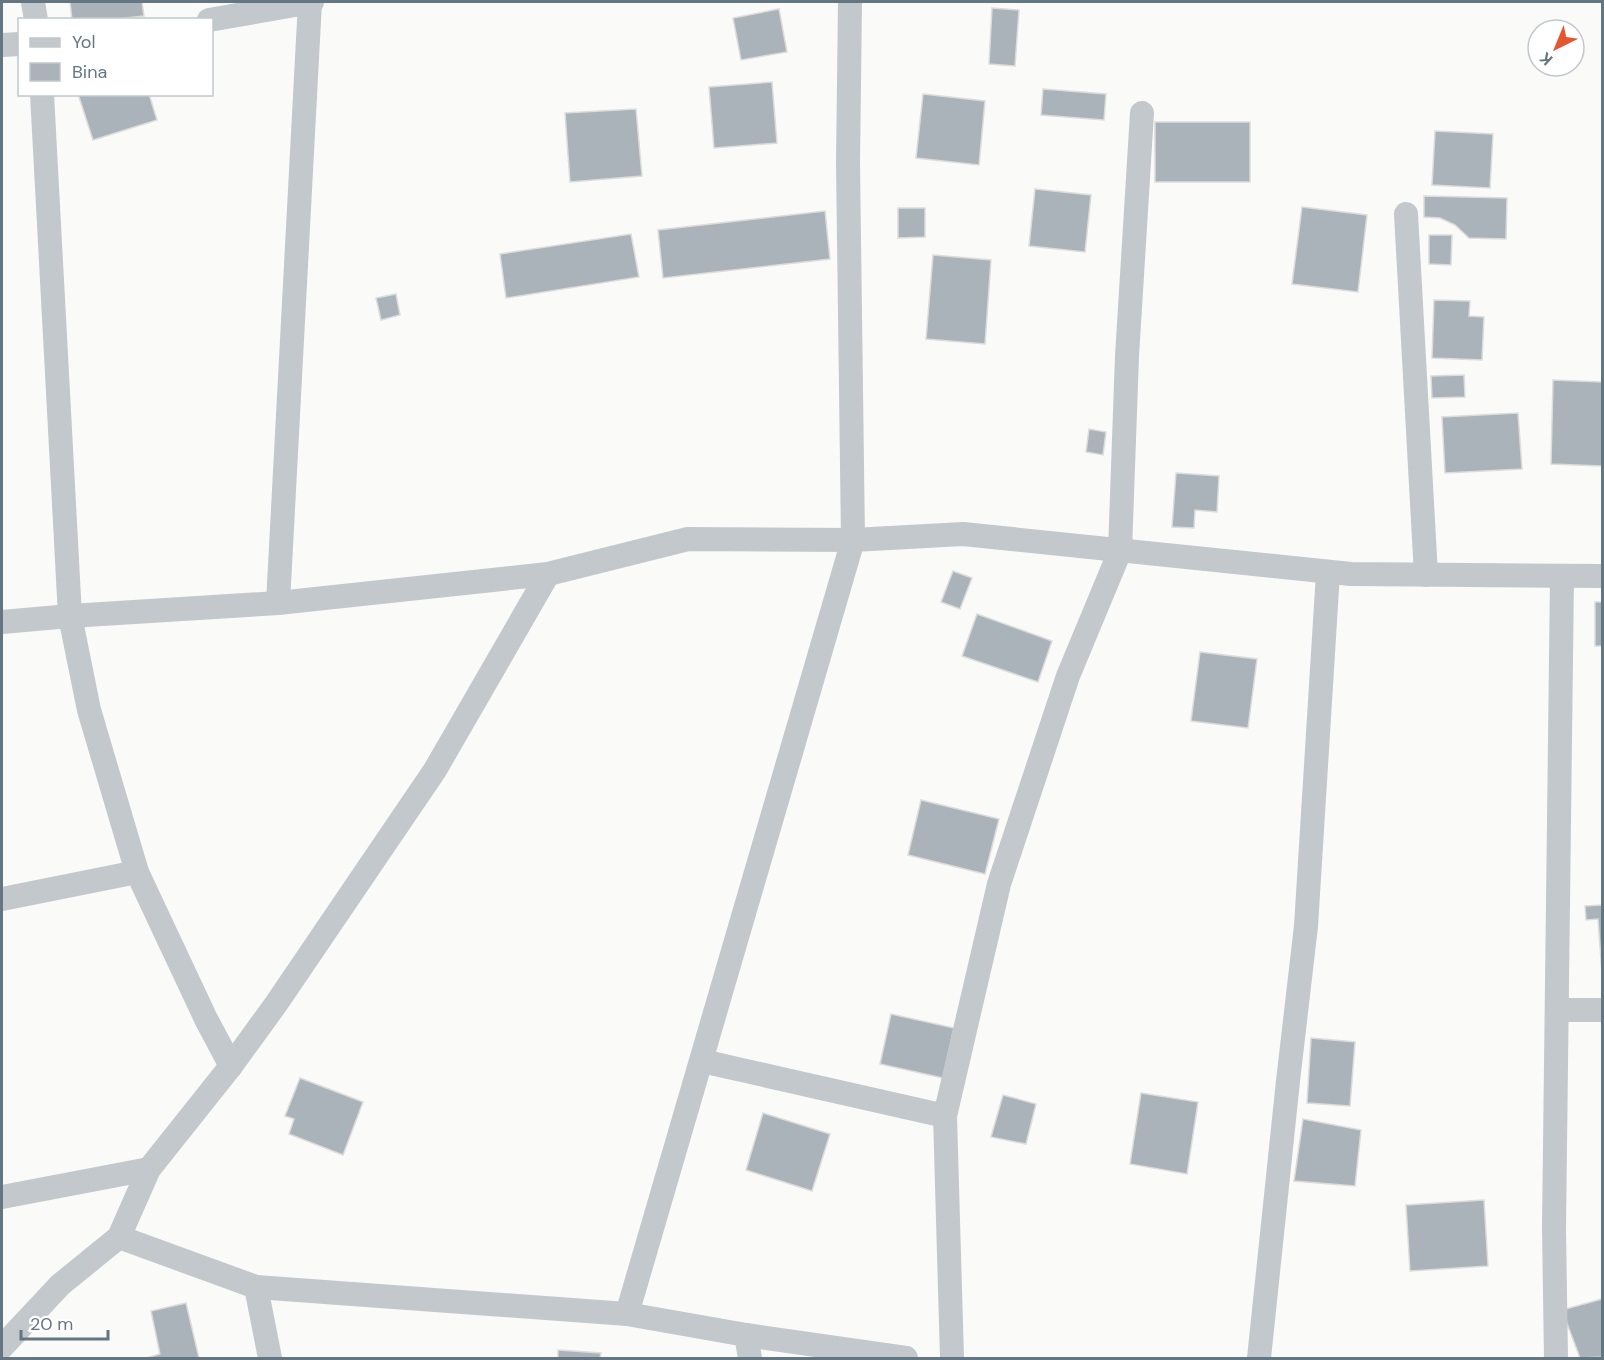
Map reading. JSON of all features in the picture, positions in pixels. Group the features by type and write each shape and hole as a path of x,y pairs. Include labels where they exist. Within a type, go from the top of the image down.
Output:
{"street":[{"path":"33,2 36,18"},
{"path":"213,19 311,2 278,603"},
{"path":"627,1314 853,540 848,163 850,2"},
{"path":"2,45 18,44"},
{"path":"42,96 70,616 89,710 137,872 206,1019 231,1066"},
{"path":"952,1359 945,1116 999,884 1068,676 1120,551 1127,356 1142,113"},
{"path":"1406,214 1426,575"},
{"path":"2,622 278,603 548,574 688,539 853,540 963,534 1328,573 1602,576"},
{"path":"1259,1359 1306,926 1328,573"},
{"path":"2,1347 60,1285 119,1237 149,1169 231,1066 276,1004 435,770 548,574"},
{"path":"1557,1359 1554,1228 1562,577"},
{"path":"2,899 137,872"},
{"path":"1557,1010 1602,1010"},
{"path":"702,1061 945,1116"},
{"path":"2,1197 149,1169"},
{"path":"119,1237 256,1287 627,1314 906,1359"},
{"path":"256,1287 270,1359"},
{"path":"746,1335 750,1359"}],"building":[{"path":"70,2 142,2 144,16 126,18 72,18"},
{"path":"992,8 1019,10 1015,66 989,64"},
{"path":"779,9 787,52 741,60 733,18"},
{"path":"772,82 777,143 714,148 709,87"},
{"path":"1043,89 1106,94 1104,120 1041,115"},
{"path":"923,94 985,101 979,165 916,158"},
{"path":"79,96 150,96 157,120 93,140"},
{"path":"636,109 642,176 570,182 565,113"},
{"path":"1155,122 1250,122 1250,182 1155,182"},
{"path":"1435,131 1493,134 1490,188 1432,185"},
{"path":"1035,189 1091,195 1085,252 1029,246"},
{"path":"1424,196 1507,198 1506,239 1469,238 1455,225 1440,218 1424,217"},
{"path":"1302,207 1367,215 1358,292 1292,284"},
{"path":"898,208 925,208 925,237 898,238"},
{"path":"825,211 830,259 663,278 658,230"},
{"path":"631,234 639,277 506,298 500,254"},
{"path":"1429,235 1452,235 1451,265 1429,264"},
{"path":"933,255 991,260 985,344 926,339"},
{"path":"396,294 400,315 381,320 376,298"},
{"path":"1434,300 1470,301 1469,316 1484,317 1482,360 1432,358"},
{"path":"1464,375 1465,397 1432,398 1431,376"},
{"path":"1553,380 1602,382 1602,466 1551,464"},
{"path":"1518,413 1522,469 1445,473 1442,417"},
{"path":"1089,429 1106,432 1103,455 1086,452"},
{"path":"1176,473 1219,476 1217,512 1195,510 1194,528 1172,527"},
{"path":"953,571 972,578 960,609 941,602"},
{"path":"1595,602 1602,602 1602,646 1595,646"},
{"path":"977,614 1052,641 1038,682 962,656"},
{"path":"1200,652 1257,659 1248,728 1191,721"},
{"path":"921,800 999,819 985,874 908,855"},
{"path":"1602,905 1602,973 1598,919 1586,920 1585,906"},
{"path":"891,1014 954,1028 943,1078 880,1064"},
{"path":"1311,1038 1355,1042 1350,1106 1307,1103"},
{"path":"300,1078 363,1102 343,1155 289,1134 294,1119 285,1116"},
{"path":"1141,1093 1198,1102 1187,1174 1130,1164"},
{"path":"1003,1095 1036,1104 1026,1144 991,1137"},
{"path":"763,1113 830,1134 812,1191 746,1170"},
{"path":"1303,1119 1361,1130 1355,1186 1294,1181"},
{"path":"1484,1200 1488,1266 1410,1271 1406,1205"},
{"path":"1602,1299 1602,1357 1580,1358 1562,1310"},
{"path":"186,1303 199,1358 146,1358 160,1354 151,1311"},
{"path":"558,1350 601,1353 600,1358 558,1358"}]}
